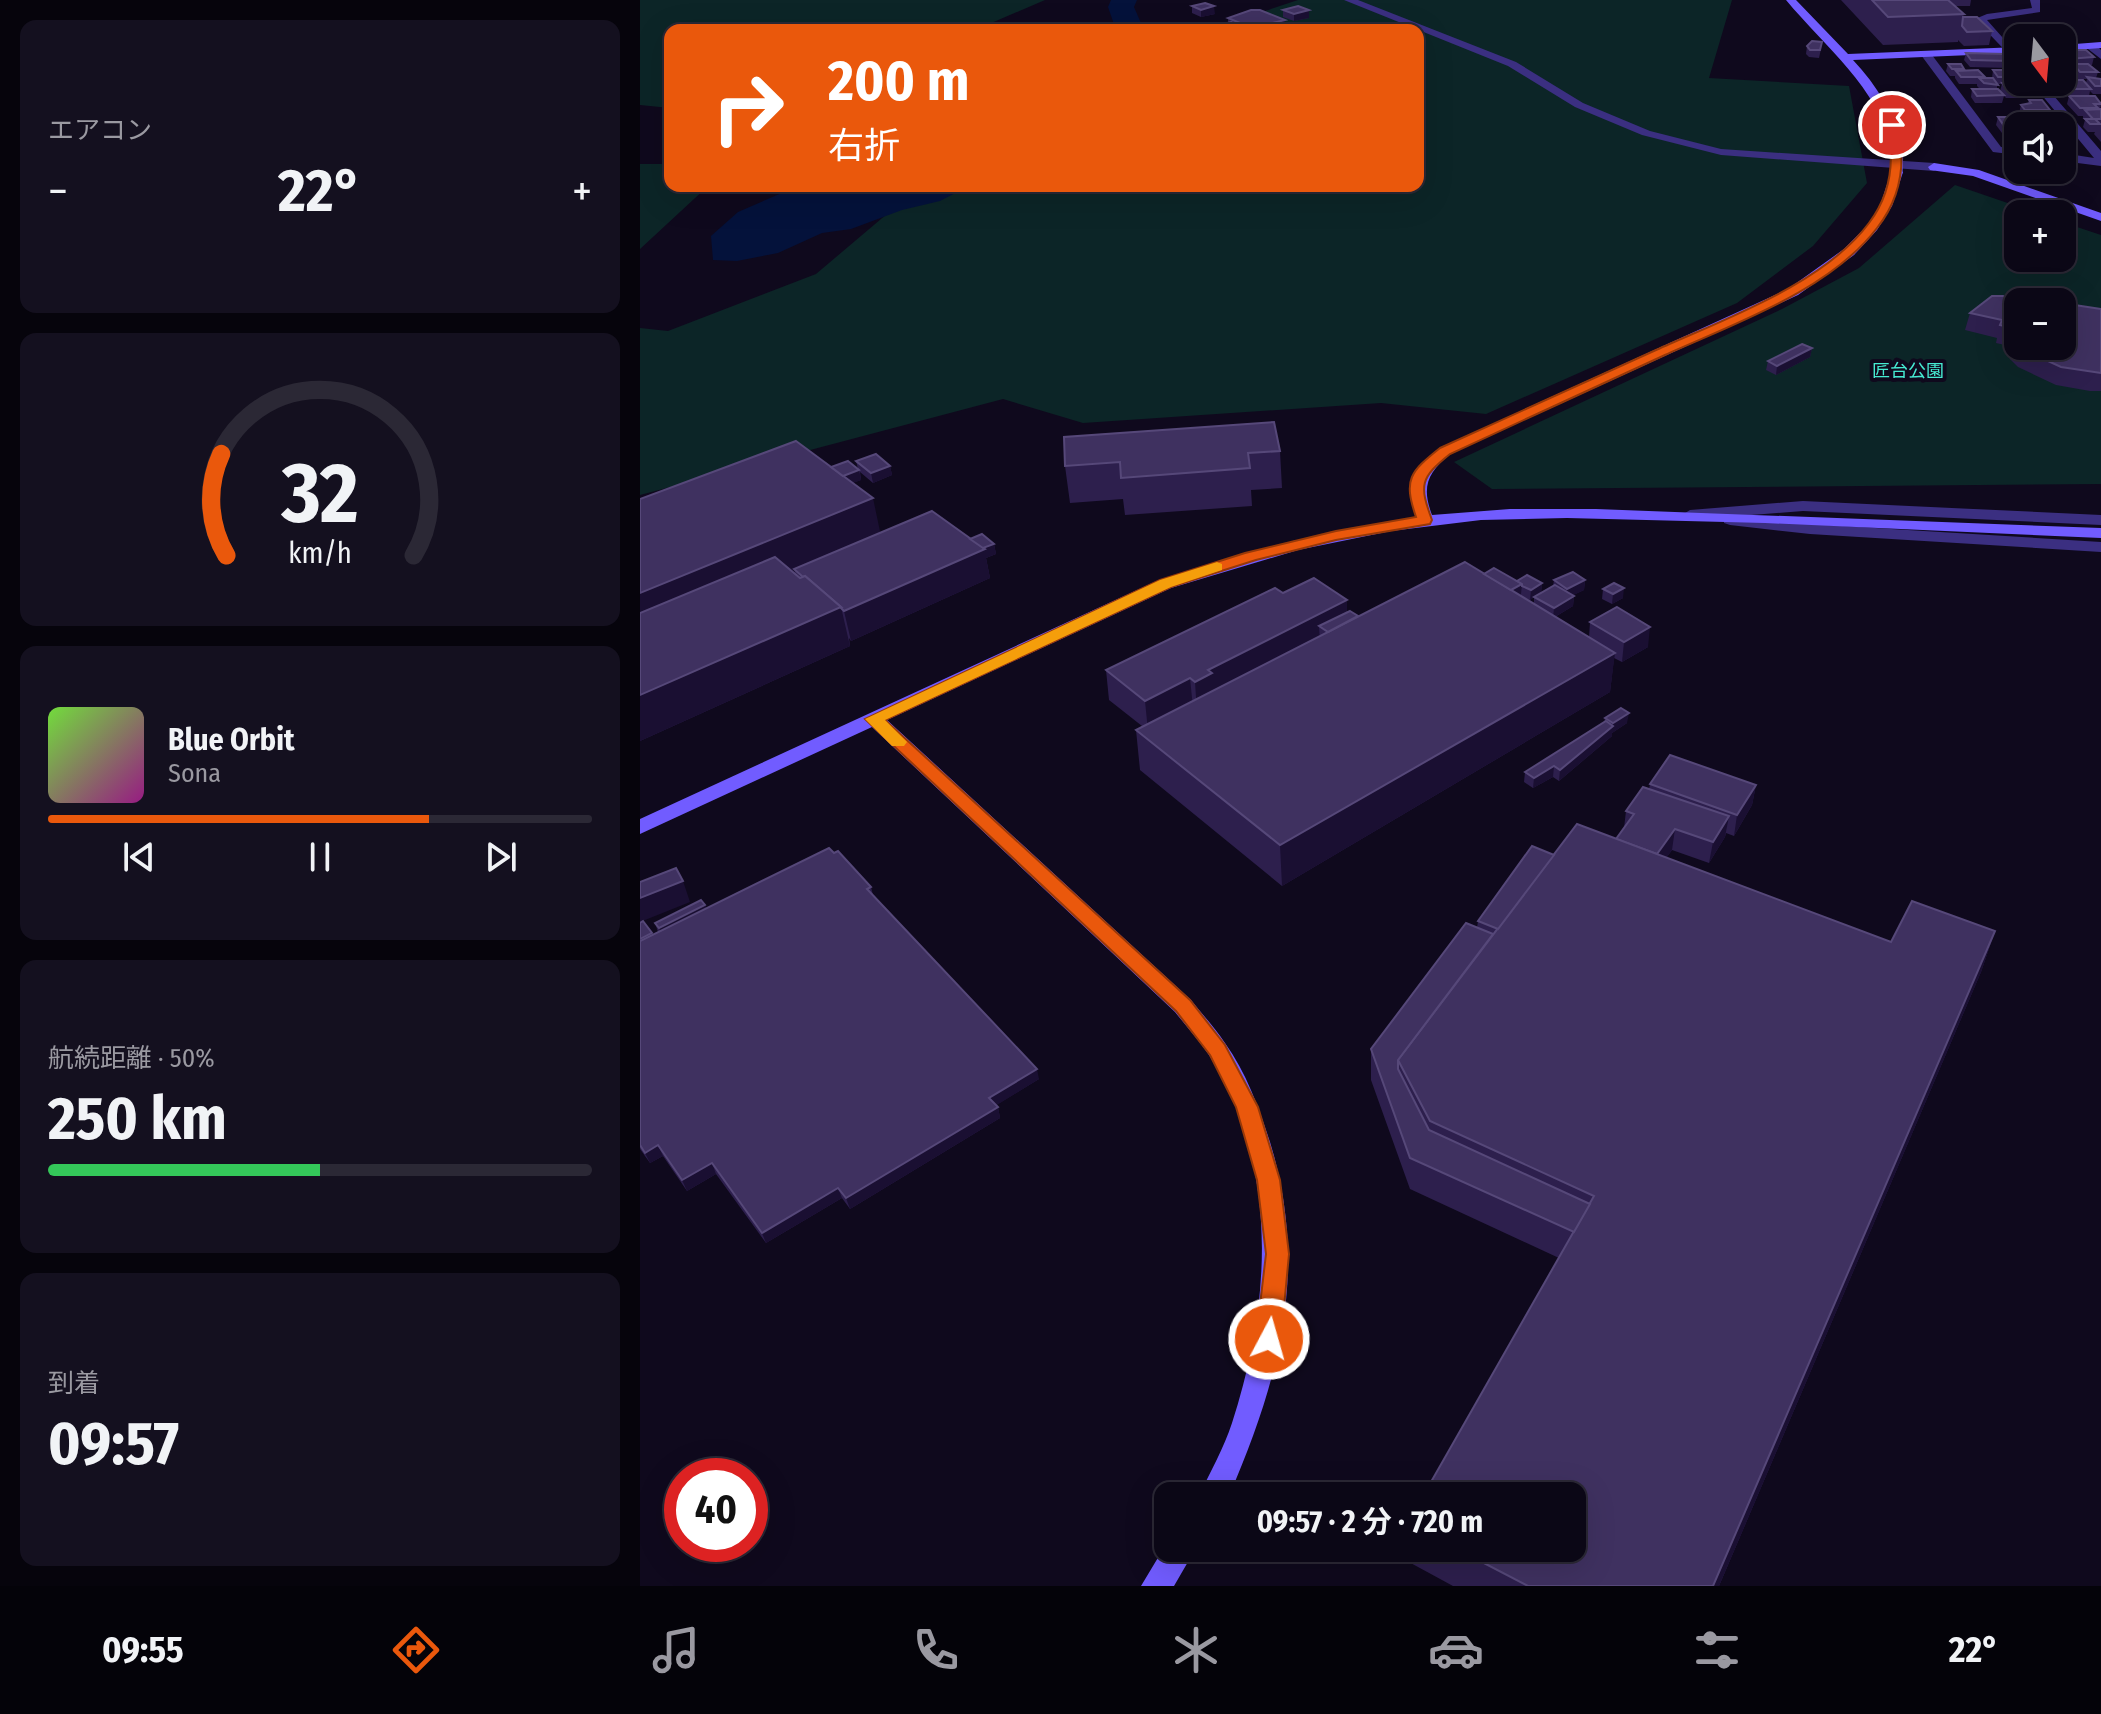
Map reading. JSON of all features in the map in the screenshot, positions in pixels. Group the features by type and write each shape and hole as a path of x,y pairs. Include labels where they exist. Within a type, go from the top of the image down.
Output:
{"street":[{"path":"1349,0 1410,24"},
{"path":"1425,520 1415,493 1420,471 1445,451 1793,292 1849,252 1873,227 1886,206 1897,172 1898,149 1892,125 1847,57 1791,0"},
{"path":"2004,41 1980,19 1989,15 2027,14 2037,10 2035,0"},
{"path":"1424,29 1512,64 1579,105 1612,120 1687,145 1721,152 1934,167 1975,173 2101,217"},
{"path":"2076,47 2096,46 2101,56"},
{"path":"1847,57 2004,50"},
{"path":"1925,53 1997,150 2004,151"},
{"path":"2048,96 2101,160"},
{"path":"2076,158 2101,160"},
{"path":"1690,515 1803,506 2101,520"},
{"path":"640,827 1165,584 1251,556 1322,539 1425,520 1531,513 1690,515 2101,533"},
{"path":"1690,515 1810,529 2101,547"},
{"path":"874,719 1183,1006 1218,1050 1247,1107 1269,1180 1277,1254 1269,1339 1245,1426 1220,1482"},
{"path":"1156,1586 1172,1562"}],"green space":[{"path":"640,0 1045,0 989,24 664,24 664,107 640,105"},
{"path":"1298,0 1732,0 1709,78 1849,86 1867,183 1813,246 1737,303 1486,414 1381,403 1083,423 1003,399 640,495 640,328 668,331 816,274 913,192 1424,192 1424,24 1232,24"},
{"path":"640,164 664,164 664,192 702,192 640,249"},
{"name":"匠台公園","path":"1955,185 2004,202 2004,272 2076,272 2076,227 2101,235 2101,484 1492,489 1454,462 1782,309 1859,268"}],"water":[{"path":"784,192 957,192 940,201 902,210 851,229 822,233 778,253 737,261 713,260 711,236 738,212"}],"building":[{"path":"1872,0 1948,0 1964,14 1888,17"},
{"path":"1205,3 1214,6 1201,10 1192,6"},
{"path":"1298,6 1309,10 1294,14 1283,10"},
{"path":"1260,10 1285,20 1268,24 1242,24 1228,18"},
{"path":"1963,17 1977,17 1992,31 1967,32 1962,26"},
{"path":"1812,41 1822,42 1820,50 1810,50 1807,46"},
{"path":"2076,50 2086,50 2094,57 2076,58"},
{"path":"1966,53 2004,54 2004,61 1971,60"},
{"path":"1948,64 1961,64 1964,69 1952,69"},
{"path":"2076,64 2088,64 2098,72 2080,72"},
{"path":"1978,70 1985,77 1961,77 1956,71"},
{"path":"1993,70 2004,70 2004,77 1998,77"},
{"path":"2087,77 2101,79 2101,86 2095,86"},
{"path":"1979,78 1993,78 1998,85 1984,83"},
{"path":"2076,80 2083,80 2091,89 2076,89"},
{"path":"1972,89 1998,89 2004,95 1977,96"},
{"path":"2069,96 2095,96 2101,104 2094,104 2098,108 2080,108"},
{"path":"2029,100 2042,100 2050,110 2025,110 2021,105 2031,103"},
{"path":"2101,109 2101,119 2093,119 2085,110"},
{"path":"2085,119 2095,119 2100,124 2090,124"},
{"path":"1992,296 2004,296 2004,326 2000,325 2002,320 1970,313"},
{"path":"2076,305 2101,309 2101,373 2061,367 2046,360 2076,360"},
{"path":"1802,344 1812,348 1777,366 1768,361"},
{"path":"1274,422 1280,451 1248,453 1250,468 1121,478 1120,462 1065,466 1064,437"},
{"path":"796,441 873,498 640,593 640,499"},
{"path":"876,454 890,466 871,473 856,461"},
{"path":"848,461 859,470 843,476 831,467"},
{"path":"932,511 985,549 844,611 794,569"},
{"path":"982,534 994,544 983,548 970,539"},
{"path":"775,557 800,578 805,576 841,607 640,695 640,613"},
{"path":"1465,562 1615,653 1280,845 1136,730"},
{"path":"1494,568 1522,584 1511,590 1484,574"},
{"path":"1573,572 1585,580 1567,589 1554,580"},
{"path":"1527,575 1542,583 1531,590 1522,586 1517,581"},
{"path":"1314,578 1347,600 1208,670 1212,673 1195,682 1190,678 1145,701 1106,670 1275,588 1283,593"},
{"path":"1614,583 1624,588 1613,594 1603,589"},
{"path":"1555,585 1574,596 1554,608 1534,597"},
{"path":"1617,607 1650,627 1624,642 1590,622"},
{"path":"1350,611 1358,616 1328,632 1319,626"},
{"path":"1621,708 1629,713 1613,723 1605,718"},
{"path":"1606,721 1613,726 1560,770 1554,766 1534,778 1525,772"},
{"path":"1670,755 1756,785 1737,815 1650,784"},
{"path":"1643,787 1729,816 1713,842 1675,829 1657,854 1616,839 1634,814 1626,811"},
{"path":"1577,824 1891,942 1912,901 1995,931 1713,1586 1528,1586 1482,1562 1586,1562 1586,1482 1431,1482 1594,1196 1430,1121 1398,1060"},
{"path":"1532,846 1554,855 1498,929 1478,921"},
{"path":"829,848 834,853 838,851 871,887 867,889 1037,1069 989,1098 998,1107 846,1198 838,1188 762,1233 712,1163 682,1180 658,1145 645,1153 640,1145 640,941"},
{"path":"676,868 683,881 640,898 640,882"},
{"path":"701,900 705,905 659,928 655,923"},
{"path":"643,921 652,933 640,939 640,923"},
{"path":"1466,923 1493,934 1398,1060 1398,1069 1429,1130 1590,1204 1574,1232 1410,1158 1371,1049"}],"waterway":[{"path":"1124,0 1121,7 1128,24"}],"slow traffic":[{"path":"898,742 874,719 1165,584 1217,567"}],"route":[{"path":"1269,1339 1277,1254 1269,1180 1247,1107 1218,1050 1183,1006 874,719 1165,584 1251,556 1336,535 1425,520 1415,493 1420,471 1445,451 1793,292 1849,252 1873,227 1886,206 1897,172 1898,149 1892,125"}]}
